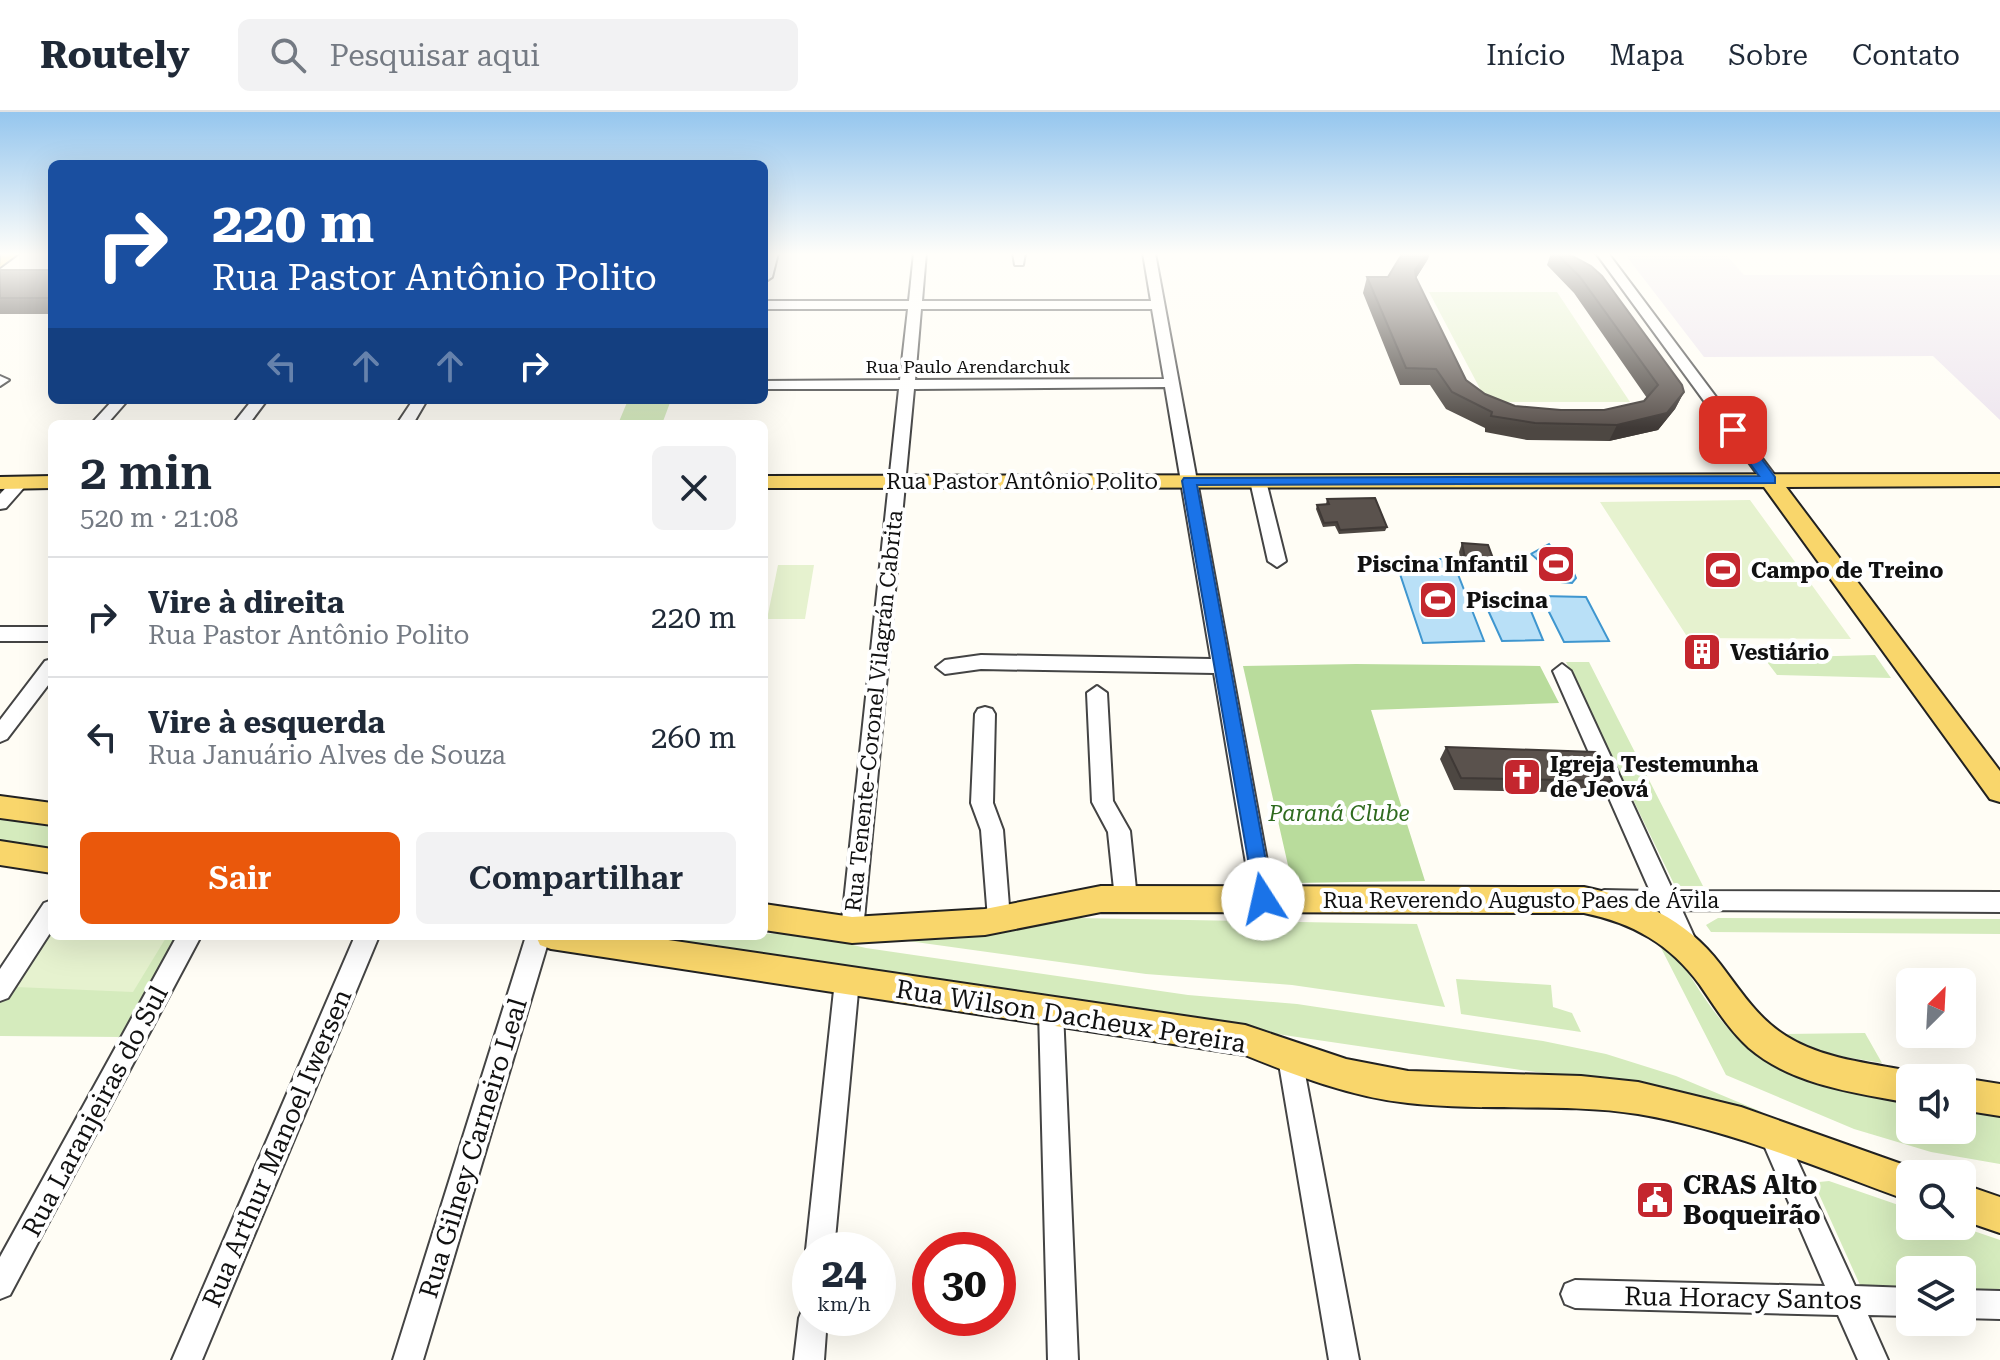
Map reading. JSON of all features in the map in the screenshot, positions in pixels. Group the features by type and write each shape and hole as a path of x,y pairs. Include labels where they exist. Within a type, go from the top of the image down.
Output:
{"main road":[{"path":"10,483 48,480"},
{"path":"1770,480 2000,791"},
{"name":"Rua Pastor Antônio Polito","path":"768,482 2000,480"},
{"path":"0,807 48,813"},
{"path":"0,853 48,860"},
{"name":"Rua Reverendo Augusto Paes de Ávila","path":"852,930 930,927 999,919 1068,904 1126,899 1584,900"},
{"path":"1584,900 1644,918 1688,948 1738,1016 1775,1047 1818,1067 1896,1084"},
{"path":"768,918 852,930"},
{"name":"Rua Wilson Dacheux Pereira","path":"606,940 648,943 847,981 1245,1040 1290,1058 1405,1087 1591,1091 1641,1098 1730,1120 1896,1179"},
{"path":"1976,1096 2000,1100"},
{"path":"1976,1207 2000,1215"}],"street":[{"name":"Rua Tenente-Coronel Vilagrán Cabrita","path":"852,930 914,311"},
{"path":"1159,311 1263,899"},
{"path":"1645,311 1770,480"},
{"name":"Rua Paulo Arendarchuk","path":"768,385 1172,383"},
{"path":"103,420 117,404"},
{"path":"244,420 257,404"},
{"path":"1258,481 1277,561"},
{"path":"0,504 10,483"},
{"path":"0,634 48,634"},
{"path":"945,667 981,662 1222,666"},
{"path":"0,734 48,671"},
{"path":"1562,671 1688,948"},
{"path":"1097,693 1103,802 1119,831 1126,899"},
{"path":"985,714 982,803 992,830 999,919"},
{"name":"Rua Reverendo Augusto Paes de Ávila","path":"1584,900 2000,902"},
{"path":"0,990 48,916"},
{"name":"Rua Laranjeiras do Sul","path":"0,1285 187,940"},
{"name":"Rua Arthur Manoel Iwersen","path":"187,1360 365,940"},
{"name":"Rua Gilney Carneiro Leal","path":"408,1360 537,940"},
{"path":"822,1232 847,981"},
{"path":"1051,1011 1063,1360"},
{"path":"1290,1058 1344,1360"},
{"path":"1773,1136 1873,1360"},
{"name":"Rua Horacy Santos","path":"1575,1294 1896,1302"},
{"path":"1976,1304 2000,1305"},
{"path":"809,1360 811,1336"}],"shaded area":[{"path":"1669,311 2000,311 2000,420 1933,356 1704,357"}],"green space":[{"path":"1439,311 1570,311 1630,402 1487,402"},
{"path":"626,404 670,404 664,420 620,420"},
{"name":"Campo de Treino","path":"1750,500 1851,639 1688,638 1600,502"},
{"path":"778,565 814,565 805,619 768,619"},
{"path":"1875,655 1891,678 1777,675 1764,658"},
{"path":"1566,662 1589,662 1703,886 1675,886"},
{"name":"Paraná Clube","path":"1243,666 1540,666 1559,703 1371,710 1425,881 1292,883"},
{"path":"0,819 48,826 48,851 0,844"},
{"path":"1077,918 1417,924 1445,1007 1292,985 1146,974 901,940"},
{"path":"1718,918 2000,919 2000,934 1711,932 1706,925"},
{"path":"48,928 48,940 174,940 122,1037 0,1036 0,1001"},
{"path":"801,933 866,948 1188,995 1297,1004 1543,1041 1606,1054 1676,1076 1762,1112 1630,1086 660,943 660,940 768,940 768,934"},
{"path":"48,940 165,940 133,992 16,987"},
{"path":"1660,946 1673,949 1714,1011 1743,1043 1759,1054 1799,1072 1896,1098 1896,1142 1854,1129 1726,1075"},
{"path":"1456,979 1551,985 1553,1007 1572,1013 1581,1032 1461,1014"},
{"path":"1865,1033 1882,1063 1820,1053 1784,1034"},
{"path":"1976,1111 2000,1113 2000,1164 1904,1144 1976,1144"},
{"path":"1829,1181 1896,1204 1896,1240 1976,1240 1976,1232 2000,1240 2000,1290 1976,1289 1976,1256 1896,1256 1896,1286 1860,1285 1818,1192 1819,1182"}],"water":[{"name":"Piscina Infantil","path":"1549,544 1559,559 1570,564 1576,578 1572,583 1549,581 1545,566 1531,554"},
{"name":"Piscina","path":"1395,559 1452,559 1484,641 1423,643"},
{"name":"Piscina","path":"1541,596 1586,597 1609,641 1564,642"},
{"name":"Piscina","path":"1482,597 1526,599 1543,640 1502,641"}],"building":[{"path":"1382,311 1432,311 1466,380 1485,394 1515,406 1604,410 1644,401 1658,385 1605,311 1628,311 1684,392 1667,413 1617,425 1535,423 1491,416 1492,412 1452,392 1436,369 1406,368"},
{"path":"1375,498 1387,527 1340,530 1337,522 1324,523 1317,505 1329,504 1327,499"},
{"path":"1462,543 1488,545 1494,561 1466,563"},
{"path":"1446,747 1596,752 1612,781 1461,778"}],"place":[{"name":"Piscina Infantil","path":"1556,564"},
{"name":"Campo de Treino","path":"1723,570"},
{"name":"Piscina","path":"1438,600"},
{"name":"Vestiário","path":"1702,652"},
{"name":"Igreja Testemunha de Jeová","path":"1522,777"},
{"name":"CRAS Alto Boqueirão","path":"1655,1200"}],"route":[{"path":"1263,899 1189,481 1770,480 1733,430"}]}
